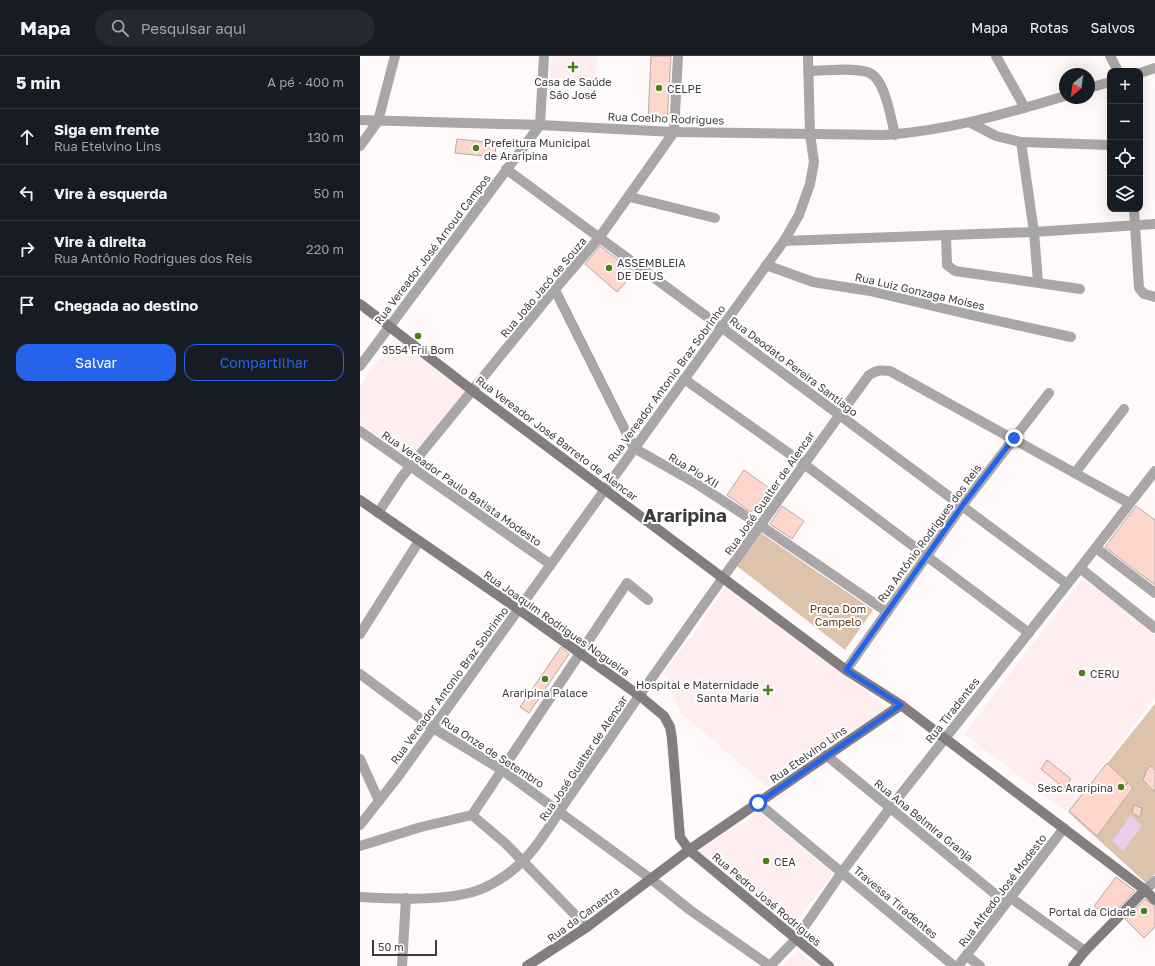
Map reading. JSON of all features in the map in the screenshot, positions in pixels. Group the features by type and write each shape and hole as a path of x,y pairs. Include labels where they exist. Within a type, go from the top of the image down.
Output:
{"main road":[{"name":"Rua Vereador José Barreto de Alencar","path":"360,304 390,325 473,391 846,670 901,705 1145,890"},
{"name":"Rua Joaquim Rodrigues Nogueira","path":"360,500 518,608 640,696 664,716 670,727 680,837 689,850"},
{"name":"Rua Etelvino Lins","path":"651,879 689,850 901,705"},
{"name":"Rua Pedro José Rodrigues","path":"689,850 829,966"},
{"name":"Rua da Canastra","path":"527,966 587,927 651,879"},
{"path":"1145,890 1155,895"},
{"path":"1145,890 1155,900"},
{"path":"1072,966 1145,890"}],"street":[{"path":"360,146 378,121 394,56"},
{"path":"540,125 544,56"},
{"path":"674,132 678,56"},
{"name":"Rua Vereador Antonio Braz Sobrinho","path":"361,821 379,801 433,728 518,608 784,241 799,215 810,184 814,162 810,134 808,56"},
{"path":"996,56 1025,108"},
{"path":"1110,56 1116,68"},
{"path":"1143,72 1155,68"},
{"path":"808,71 856,71 869,72 874,75 883,88 895,135"},
{"path":"1095,86 1107,83"},
{"name":"Rua Coelho Rodrigues","path":"360,120 540,125 674,132 895,135 971,123 1059,98"},
{"path":"971,123 996,136 1021,142 1107,145"},
{"name":"Rua Vereador José Arnoud Campos","path":"360,366 540,125"},
{"name":"Rua João Jacó de Souza","path":"378,513 410,466 599,238 674,132"},
{"path":"1021,142 1034,232 1038,282"},
{"name":"Rua Deodato Pereira Santiago","path":"506,170 721,327 1067,584"},
{"path":"630,196 714,218"},
{"path":"1134,212 1139,288 1144,294 1155,297"},
{"path":"784,241 1034,232 1155,224"},
{"path":"946,235 946,260 950,269 955,271 1080,289"},
{"name":"Rua Luiz Gonzaga Moises","path":"766,265 813,282 870,291 967,314 1071,336"},
{"path":"555,290 634,448"},
{"name":"Rua José Gualter de Alencar","path":"360,897 406,898 457,895 475,892 487,887 523,862 545,835 559,811 760,525 869,375 882,370 890,371 1014,438"},
{"path":"684,379 804,464 928,555 1029,633"},
{"name":"Rua Antônio Rodrigues dos Reis","path":"846,670 962,506 1049,393"},
{"path":"1075,473 1124,409"},
{"name":"Rua Vereador Paulo Batista Modesto","path":"360,430 550,564"},
{"path":"1014,438 1129,503"},
{"name":"Rua Pio XII","path":"634,448 697,484 887,612"},
{"name":"Rua Tiradentes","path":"770,966 796,939 842,872 890,808 1096,548 1155,470"},
{"path":"360,634 419,541"},
{"path":"1096,548 1155,593"},
{"path":"1080,568 1155,628"},
{"path":"360,846 421,827 472,815 627,583 648,600"},
{"name":"Rua Onze de Setembro","path":"361,677 433,728 502,770 651,879 690,910 770,966"},
{"name":"Rua Ana Belmira Granja","path":"826,755 890,808 1009,901 1085,951"},
{"path":"360,759 379,801"},
{"name":"Travessa Tiradentes","path":"758,803 954,966"},
{"path":"472,815 506,844 587,927"},
{"name":"Rua Alfredo José Modesto","path":"958,966 1064,828"},
{"path":"1145,890 1155,881"},
{"path":"402,966 406,898"},
{"path":"967,956 980,966"}],"shaded area":[{"name":"Casa de Saúde São José","path":"551,56 597,56 596,79 550,78"},
{"path":"395,338 465,392 409,459 360,423 360,386"},
{"name":"CERU","path":"1083,578 1155,632 1155,698 1067,812 964,734"},
{"name":"Hospital e Maternidade Santa Maria","path":"726,586 888,708 768,787 681,713 663,673 694,634"},
{"name":"CEA","path":"759,812 833,873 793,926 698,850"},
{"path":"1131,815 1142,826 1123,851 1112,841"},
{"path":"798,951 816,966 782,966"}],"green space":[{"name":"Praça Dom Campelo","path":"761,533 873,610 845,650 737,566"},
{"name":"Sesc Araripina","path":"1155,704 1155,874 1146,883 1068,812"}],"building":[{"name":"CELPE","path":"651,56 671,56 667,122 648,121"},
{"name":"Prefeitura Municipal de Araripina","path":"457,139 496,143 495,157 455,153"},
{"name":"ASSEMBLEIA DE DEUS","path":"600,246 635,272 617,292 585,264"},
{"path":"744,470 769,488 751,512 727,495"},
{"path":"782,506 804,521 792,539 770,524"},
{"path":"1136,506 1155,520 1155,585 1105,547"},
{"name":"Araripina Palace","path":"561,647 569,654 529,713 520,707"},
{"path":"1047,760 1071,779 1064,788 1041,769"},
{"path":"1107,763 1127,782 1125,786 1128,783 1133,788 1097,836 1069,811"},
{"path":"1151,766 1155,770 1155,792 1143,780 1147,769"},
{"path":"1134,805 1142,808 1140,817 1132,813"},
{"path":"1116,877 1135,891 1110,917 1094,906"},
{"name":"Portal da Cidade","path":"1145,899 1155,906 1155,927 1144,938 1125,919"}],"place":[{"name":"Casa de Saúde São José","path":"573,67"},
{"name":"CELPE","path":"659,88"},
{"name":"Prefeitura Municipal de Araripina","path":"476,148"},
{"name":"ASSEMBLEIA DE DEUS","path":"609,268"},
{"name":"3554 Frii Bom","path":"418,336"},
{"name":"CERU","path":"1082,673"},
{"name":"Araripina Palace","path":"545,679"},
{"name":"Hospital e Maternidade Santa Maria","path":"768,690"},
{"name":"Sesc Araripina","path":"1121,787"},
{"name":"CEA","path":"766,861"},
{"name":"Portal da Cidade","path":"1144,911"}],"district":[{"name":"Araripina","path":"685,514"}],"route":[{"path":"758,803 901,705 846,670 962,506 1014,438"}]}
